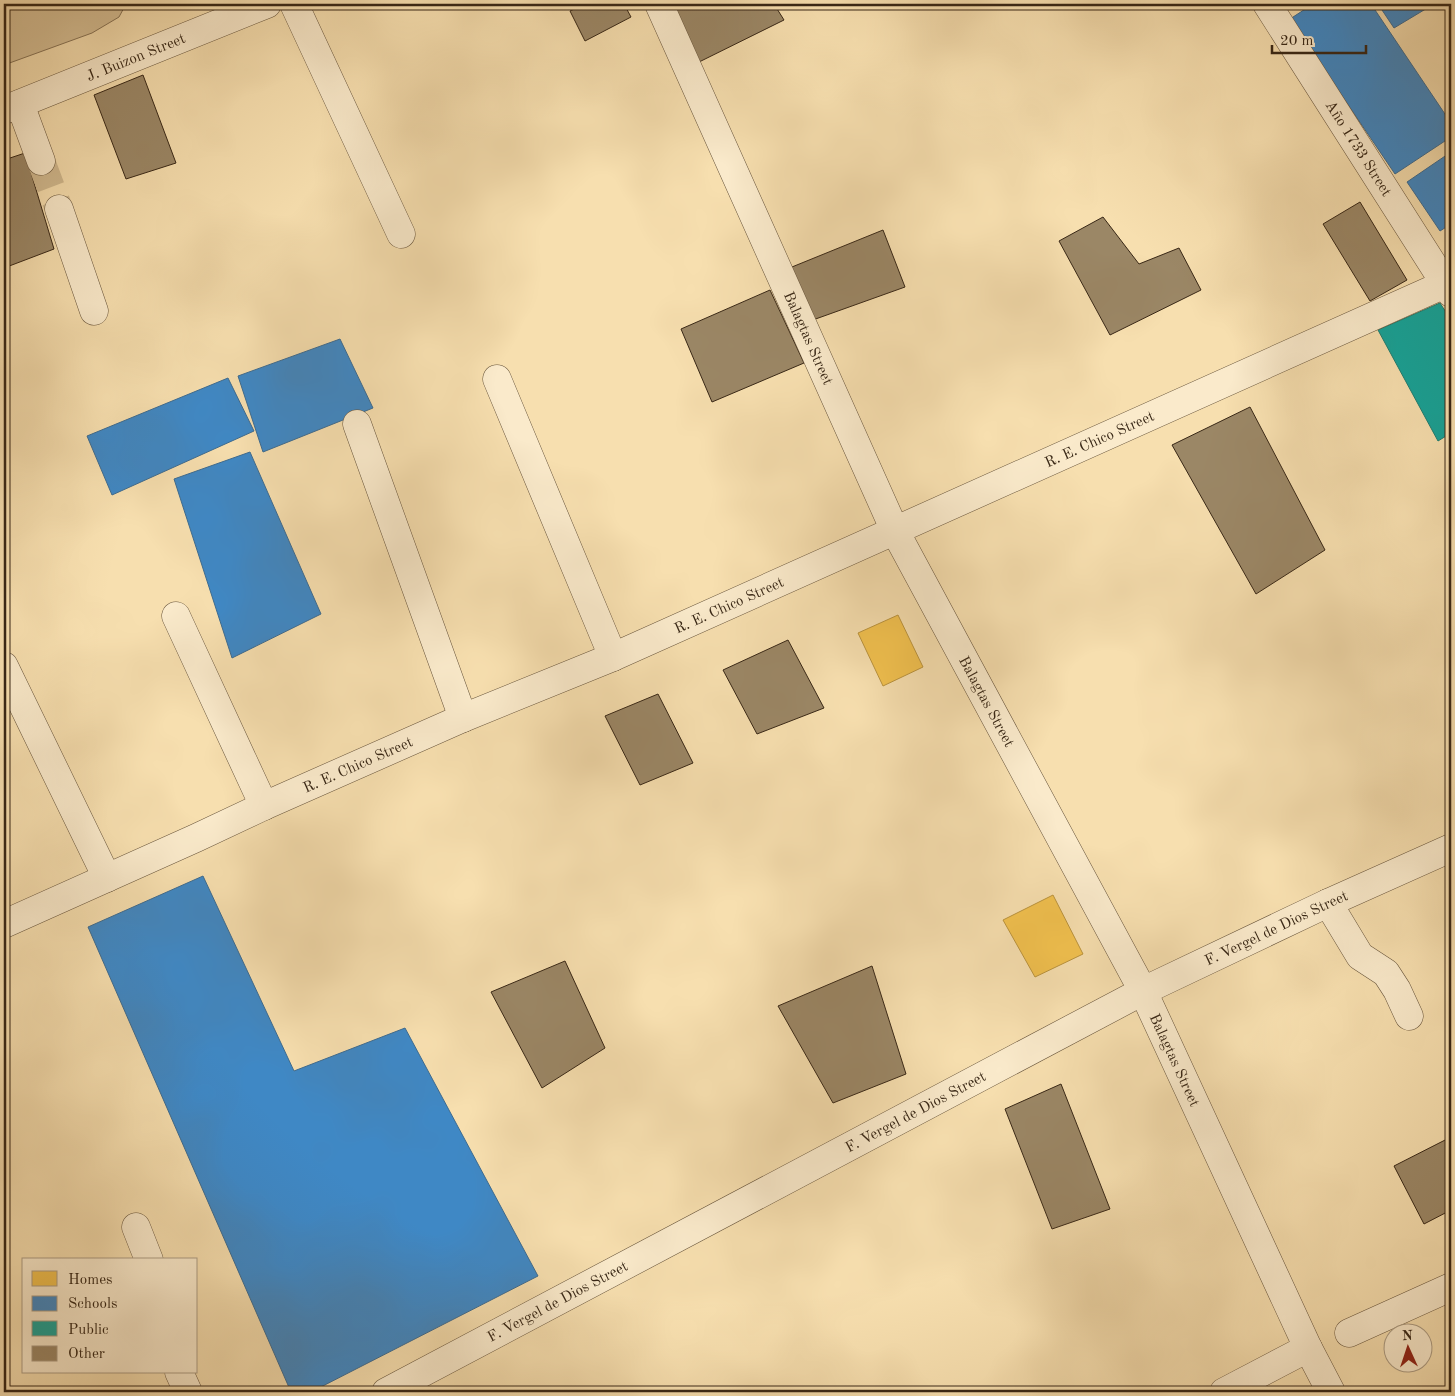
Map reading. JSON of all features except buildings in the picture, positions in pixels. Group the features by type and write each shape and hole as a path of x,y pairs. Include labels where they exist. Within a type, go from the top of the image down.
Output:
{"street":[{"name":"J. Buizon Street","path":"12,107 267,4"},
{"path":"294,4 401,234"},
{"name":"Balagtas Street","path":"659,4 895,531 1143,991 1308,1348 1331,1392"},
{"name":"Año 1733 Street","path":"1267,4 1449,285"},
{"path":"12,107 41,161"},
{"path":"59,209 94,310"},
{"name":"R. E. Chico Street","path":"4,924 264,806 463,718 613,656 1449,285"},
{"path":"497,379 613,656"},
{"path":"357,424 463,718"},
{"path":"176,616 264,806"},
{"path":"4,666 107,878"},
{"name":"F. Vergel de Dios Street","path":"386,1392 1143,991 1328,903 1451,848"},
{"path":"1328,903 1360,956 1386,973 1397,990 1409,1016"},
{"path":"136,1227 148,1258"},
{"path":"1349,1333 1451,1287"},
{"path":"1224,1392 1308,1348"},
{"path":"180,1374 188,1392"}],"shaded area":[{"path":"4,4 126,4 119,17 92,33 4,65"}],"tunnel":[{"path":"41,161 59,209"}]}
